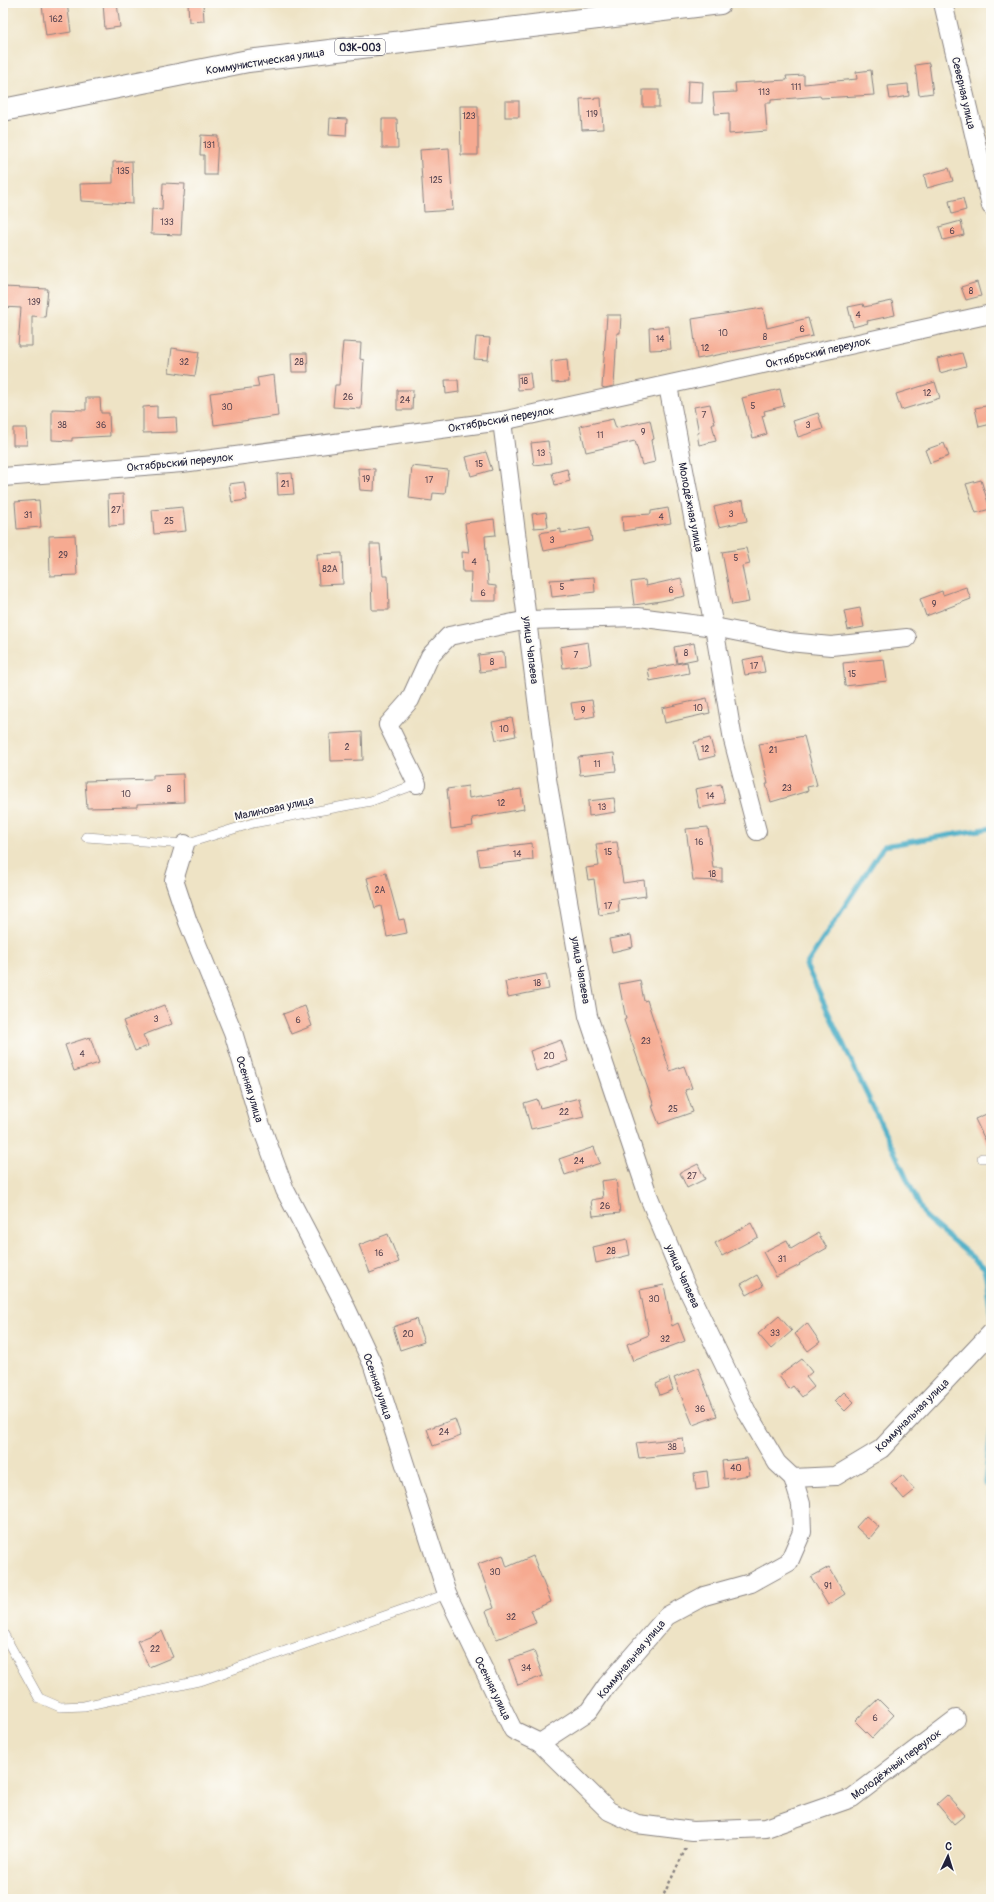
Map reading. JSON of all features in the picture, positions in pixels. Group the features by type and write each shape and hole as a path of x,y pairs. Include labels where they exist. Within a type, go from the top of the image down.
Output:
{"main road":[{"name":"Коммунистическая улица","path":"3,110 248,61 610,10 720,3"}],"street":[{"name":"Северная улица","path":"943,3 991,206"},
{"name":"Октябрьский переулок","path":"3,477 182,463 502,421 668,386 991,314"},
{"name":"Молодёжная улица","path":"668,386 734,740 757,831"},
{"name":"улица Чапаева","path":"502,421 547,779 588,1016 648,1195 684,1282 748,1414 777,1463 793,1478"},
{"path":"417,784 388,725 410,700 430,656 449,636 528,620 638,617 714,628 789,642 831,646 907,638"},
{"name":"Осенняя улица","path":"185,844 174,880 188,922 233,1032 260,1123 285,1190 342,1299 372,1363 447,1594 513,1730 540,1743 609,1811 637,1824 693,1831"},
{"name":"Коммунальная улица","path":"540,1743 589,1711 607,1684 667,1616 704,1596 751,1583 789,1562 802,1532 801,1504 793,1478 836,1476 881,1449 991,1333"},
{"name":"Молодёжный переулок","path":"693,1831 766,1828 852,1798 956,1719"}],"lane":[{"name":"Малиновая улица","path":"86,837 185,844 252,823 371,801 417,784"},
{"path":"3,1633 38,1698 60,1708 84,1706 203,1680 447,1594"}],"path":[{"path":"660,1899 664,1894 693,1831"}],"building":[{"path":"67,3 71,32 46,36 42,5"},
{"path":"103,3 117,3 120,27 105,29"},
{"path":"188,3 203,3 204,21 189,22"},
{"path":"929,63 933,93 919,95 915,65"},
{"path":"871,70 874,95 821,98 820,96 771,100 771,103 765,103 767,131 729,134 729,113 715,114 713,93 736,92 735,83 787,80 786,76 804,75 804,84 857,79 856,72"},
{"path":"688,81 703,82 702,103 687,103"},
{"path":"908,84 909,96 890,99 888,86"},
{"path":"643,90 659,90 659,107 643,107"},
{"path":"601,98 603,129 582,130 580,99"},
{"path":"505,101 519,101 519,117 505,117"},
{"path":"460,106 478,106 478,155 461,155"},
{"path":"330,118 347,119 346,136 329,135"},
{"path":"382,119 397,119 398,148 382,148"},
{"path":"201,135 218,136 216,175 204,175 204,155 200,155"},
{"path":"449,148 453,210 424,212 420,150"},
{"path":"132,161 133,204 81,201 80,184 113,183 113,162"},
{"path":"949,168 953,181 927,188 924,175"},
{"path":"163,183 185,184 181,235 151,234 152,209 162,210"},
{"path":"963,198 966,210 952,214 949,201"},
{"path":"961,221 964,235 943,240 939,227"},
{"path":"977,282 981,296 966,300 961,287"},
{"path":"3,287 48,289 45,317 32,316 32,346 18,346 21,308 3,307"},
{"path":"892,301 895,315 867,321 868,323 853,327 848,307 863,304 864,307"},
{"path":"763,308 767,328 808,318 813,336 697,359 692,319"},
{"path":"607,315 621,315 620,333 617,333 614,386 605,388 602,387"},
{"path":"669,326 671,349 650,350 649,328"},
{"path":"476,337 490,338 488,360 474,359"},
{"path":"343,342 361,343 360,359 364,360 361,409 333,407 335,385 339,385"},
{"path":"172,348 199,352 195,376 169,372"},
{"path":"291,353 307,353 308,372 292,372"},
{"path":"962,353 966,366 940,373 937,359"},
{"path":"567,359 569,382 552,383 551,361"},
{"path":"530,373 532,389 518,390 517,374"},
{"path":"274,375 278,416 214,425 210,393 259,387 257,378"},
{"path":"445,380 458,380 459,392 446,394"},
{"path":"935,382 940,398 901,410 896,394"},
{"path":"780,389 784,406 764,411 765,415 762,416 767,434 753,438 742,398"},
{"path":"397,390 413,390 412,410 397,410"},
{"path":"86,398 100,398 101,413 109,413 110,436 72,438 72,441 52,440 52,409 86,410"},
{"path":"710,404 715,424 712,424 716,441 699,445 697,433 699,433 694,407"},
{"path":"991,405 991,424 979,427 975,408"},
{"path":"157,406 157,418 176,417 177,432 143,433 143,407"},
{"path":"818,413 823,429 798,437 793,421"},
{"path":"613,419 616,428 650,420 654,439 651,440 655,462 642,465 635,441 586,452 580,426"},
{"path":"13,428 26,428 27,445 13,445"},
{"path":"548,441 551,463 534,465 531,443"},
{"path":"944,443 949,456 930,463 925,450"},
{"path":"486,452 492,470 471,476 466,457"},
{"path":"412,466 448,470 445,494 433,493 432,501 409,498"},
{"path":"358,468 375,469 374,491 360,490"},
{"path":"567,469 570,481 555,485 552,473"},
{"path":"292,473 294,494 278,495 277,474"},
{"path":"981,480 990,509 976,513 966,484"},
{"path":"244,482 247,500 232,502 229,484"},
{"path":"123,494 124,525 109,526 108,495"},
{"path":"39,500 41,527 17,529 15,502"},
{"path":"743,500 747,521 719,527 714,507"},
{"path":"183,507 186,531 154,534 152,510"},
{"path":"668,508 671,523 623,531 622,516 651,514 651,511"},
{"path":"546,512 548,527 534,528 532,514"},
{"path":"494,519 496,535 485,536 488,585 496,586 496,601 470,601 471,572 463,572 462,552 469,553 465,523"},
{"path":"590,528 592,541 544,551 540,533 561,529 561,533"},
{"path":"75,535 77,575 50,576 49,536"},
{"path":"370,544 380,544 383,576 388,576 389,610 372,610"},
{"path":"746,548 750,564 742,566 749,602 732,605 722,552"},
{"path":"342,553 343,584 319,585 317,554"},
{"path":"594,577 595,592 552,597 550,580"},
{"path":"681,578 685,596 634,605 631,582 645,580 646,586"},
{"path":"966,587 971,599 926,616 920,599 942,591 943,595"},
{"path":"860,608 864,627 848,630 844,611"},
{"path":"588,642 591,664 563,668 560,647"},
{"path":"694,643 697,659 677,663 674,647"},
{"path":"504,652 505,669 480,672 478,655"},
{"path":"762,656 765,672 745,675 742,660"},
{"path":"884,659 887,681 845,686 843,663"},
{"path":"687,662 689,673 650,681 648,669"},
{"path":"707,698 710,713 665,723 662,708"},
{"path":"592,700 595,716 574,720 571,703"},
{"path":"512,718 516,736 496,740 492,722"},
{"path":"362,732 363,760 331,761 330,734"},
{"path":"804,736 817,785 807,787 808,791 771,802 766,784 768,784 759,744"},
{"path":"710,738 715,756 699,760 694,742"},
{"path":"614,753 616,771 580,775 578,757"},
{"path":"183,774 184,802 137,804 137,807 87,808 85,781 153,779 153,775"},
{"path":"721,784 725,803 699,808 695,789"},
{"path":"468,786 469,798 521,789 524,809 472,818 473,826 451,829 447,789"},
{"path":"614,798 616,812 589,816 588,801"},
{"path":"708,827 713,868 722,868 722,881 693,880 686,829"},
{"path":"617,842 623,883 644,880 646,896 618,900 619,912 599,915 594,879 588,880 586,868 599,866 596,844"},
{"path":"532,843 533,860 480,866 477,850"},
{"path":"386,873 399,920 404,919 407,933 387,937 381,906 375,908 367,878"},
{"path":"631,935 633,947 612,952 609,939"},
{"path":"546,974 549,989 508,997 505,982"},
{"path":"640,980 644,1001 647,1000 670,1071 684,1066 692,1088 685,1090 693,1112 659,1124 624,1020 626,1019 619,984"},
{"path":"164,1005 172,1024 143,1035 148,1046 135,1051 123,1021"},
{"path":"305,1006 312,1026 291,1034 283,1014"},
{"path":"90,1037 99,1063 74,1071 65,1045"},
{"path":"561,1040 568,1061 536,1071 530,1051"},
{"path":"579,1098 584,1117 531,1129 524,1103 537,1099 540,1108"},
{"path":"991,1112 991,1152 975,1119"},
{"path":"594,1147 600,1163 565,1175 559,1159"},
{"path":"698,1164 705,1179 687,1188 680,1173"},
{"path":"616,1179 620,1213 593,1216 591,1200 603,1198 601,1181"},
{"path":"751,1223 758,1237 722,1256 715,1243"},
{"path":"818,1233 827,1248 799,1264 800,1265 776,1277 763,1252 787,1240 791,1249"},
{"path":"388,1234 399,1262 370,1273 359,1245"},
{"path":"627,1239 630,1255 596,1263 593,1247"},
{"path":"757,1275 763,1286 747,1295 741,1284"},
{"path":"664,1285 672,1326 678,1323 685,1341 633,1361 627,1344 649,1335 640,1290"},
{"path":"779,1316 792,1331 771,1349 758,1334"},
{"path":"416,1319 424,1342 400,1350 393,1327"},
{"path":"807,1323 820,1342 808,1351 795,1334"},
{"path":"802,1359 812,1372 806,1377 814,1387 802,1397 793,1386 789,1389 779,1376"},
{"path":"698,1368 717,1416 693,1425 674,1378"},
{"path":"669,1378 673,1390 660,1395 656,1384"},
{"path":"844,1392 854,1402 845,1411 835,1401"},
{"path":"455,1419 461,1436 433,1446 427,1429"},
{"path":"683,1438 685,1453 639,1458 636,1443"},
{"path":"747,1458 750,1475 724,1479 722,1461"},
{"path":"707,1471 709,1488 696,1490 694,1473"},
{"path":"902,1475 915,1490 904,1499 891,1484"},
{"path":"866,1516 879,1527 869,1539 856,1527"},
{"path":"503,1555 507,1567 533,1556 551,1602 531,1610 536,1623 497,1639 486,1611 494,1608 478,1564"},
{"path":"829,1567 845,1594 828,1605 811,1577"},
{"path":"162,1631 173,1657 149,1667 137,1641"},
{"path":"534,1651 543,1676 518,1685 509,1660"},
{"path":"878,1699 894,1715 872,1738 855,1721"},
{"path":"947,1795 965,1815 954,1824 937,1804"}],"waterway":[{"path":"991,828 884,846 806,965 925,1217 985,1268 991,1318"},
{"path":"991,1430 985,1482 991,1488"}]}
